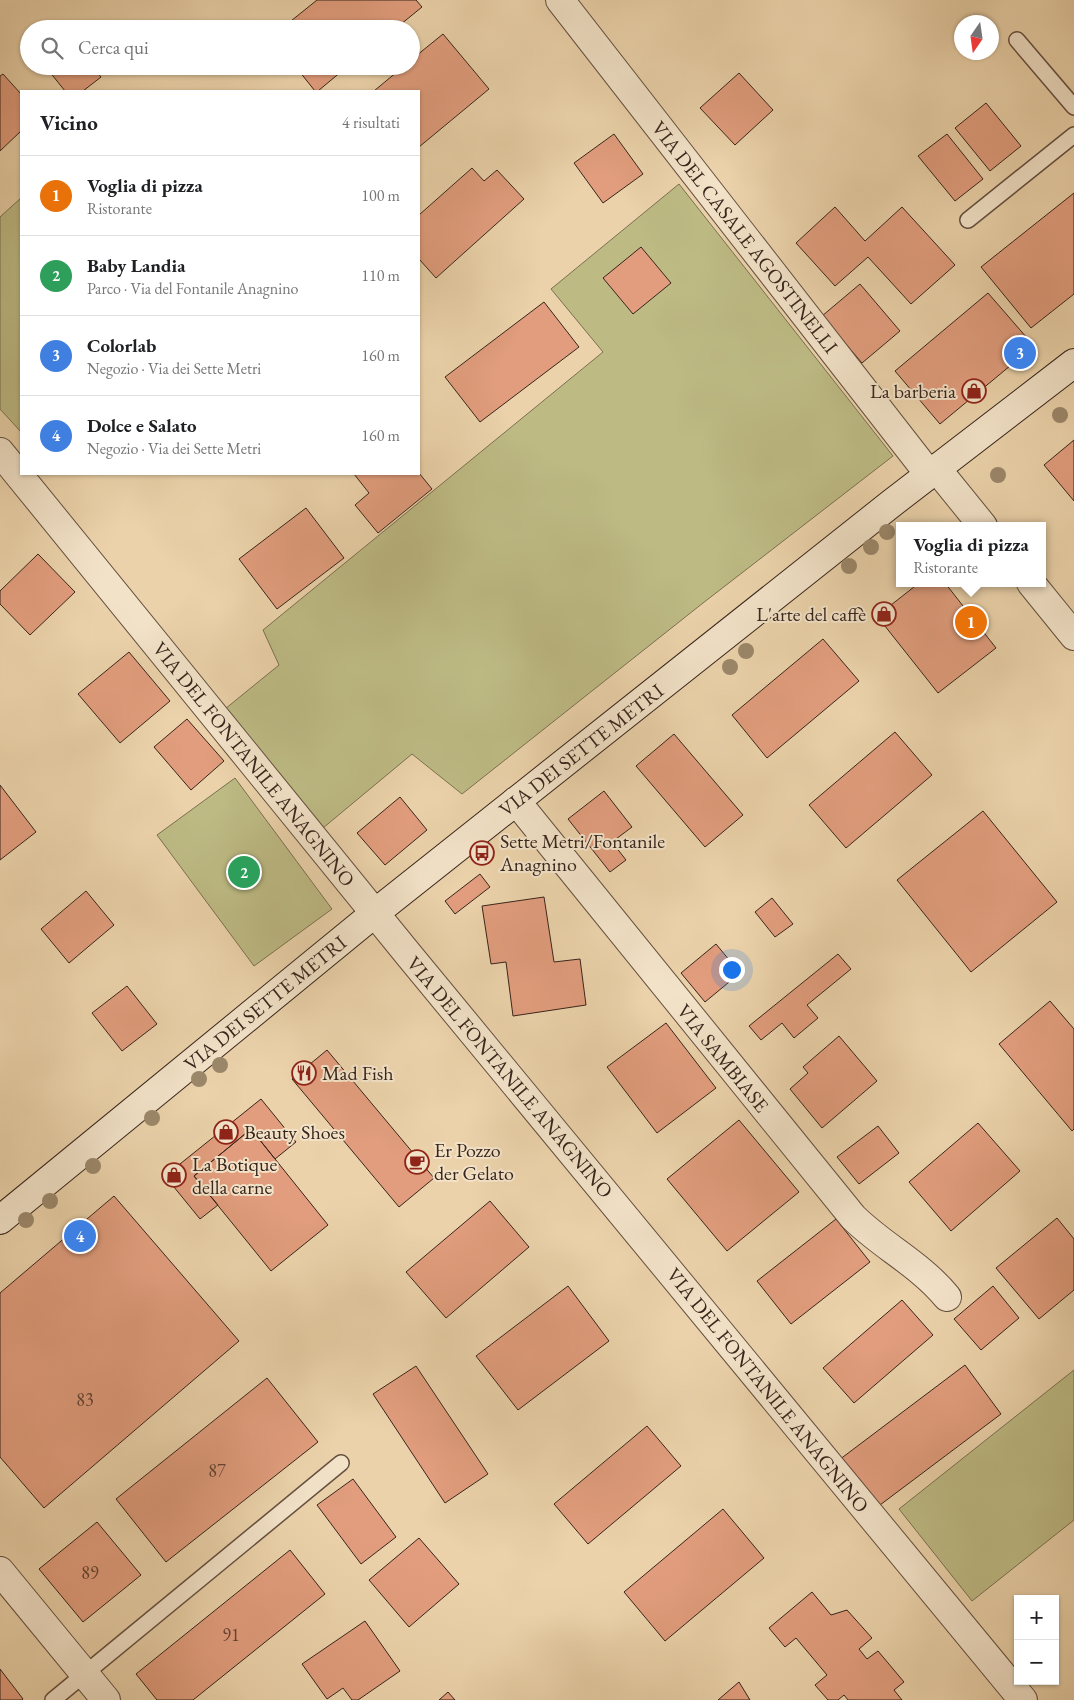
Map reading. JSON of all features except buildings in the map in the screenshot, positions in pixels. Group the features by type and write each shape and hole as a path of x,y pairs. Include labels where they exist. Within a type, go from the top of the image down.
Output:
{"street":[{"name":"VIA DEL CASALE AGOSTINELLI","path":"560,0 933,471 979,522"},
{"name":"VIA DEI SETTE METRI","path":"0,1220 375,913 933,471 1074,363"},
{"name":"VIA DEL FONTANILE ANAGNINO","path":"0,452 375,913 1023,1700"},
{"path":"1034,587 1074,636"},
{"name":"VIA SAMBIASE","path":"516,801 852,1217 872,1236 921,1270 936,1283 947,1297"},
{"path":"0,1571 106,1700"}],"lane":[{"path":"1017,40 1074,107"},
{"path":"968,220 1074,136"},
{"path":"53,1700 341,1463"}],"shaded area":[{"path":"679,184 893,456 703,603 462,794 412,754 323,828 225,709 279,665 263,630 603,352 551,289"},
{"path":"20,199 20,431 0,409 0,217"},
{"path":"235,778 332,909 254,966 157,835"},
{"path":"1074,1370 1074,1520 972,1601 899,1509"}],"place":[{"name":"Colorlab","path":"1020,353"},
{"name":"La barberia","path":"974,391"},
{"name":"L'arte del caffè","path":"884,614"},
{"name":"Voglia di pizza","path":"971,622"},
{"name":"Sette Metri/Fontanile Anagnino","path":"482,853"},
{"name":"Baby Landia","path":"244,872"},
{"name":"Mad Fish","path":"304,1073"},
{"name":"Beauty Shoes","path":"226,1132"},
{"name":"Er Pozzo der Gelato","path":"417,1162"},
{"name":"La Botique della carne","path":"174,1175"},
{"name":"Dolce e Salato","path":"80,1236"}]}
